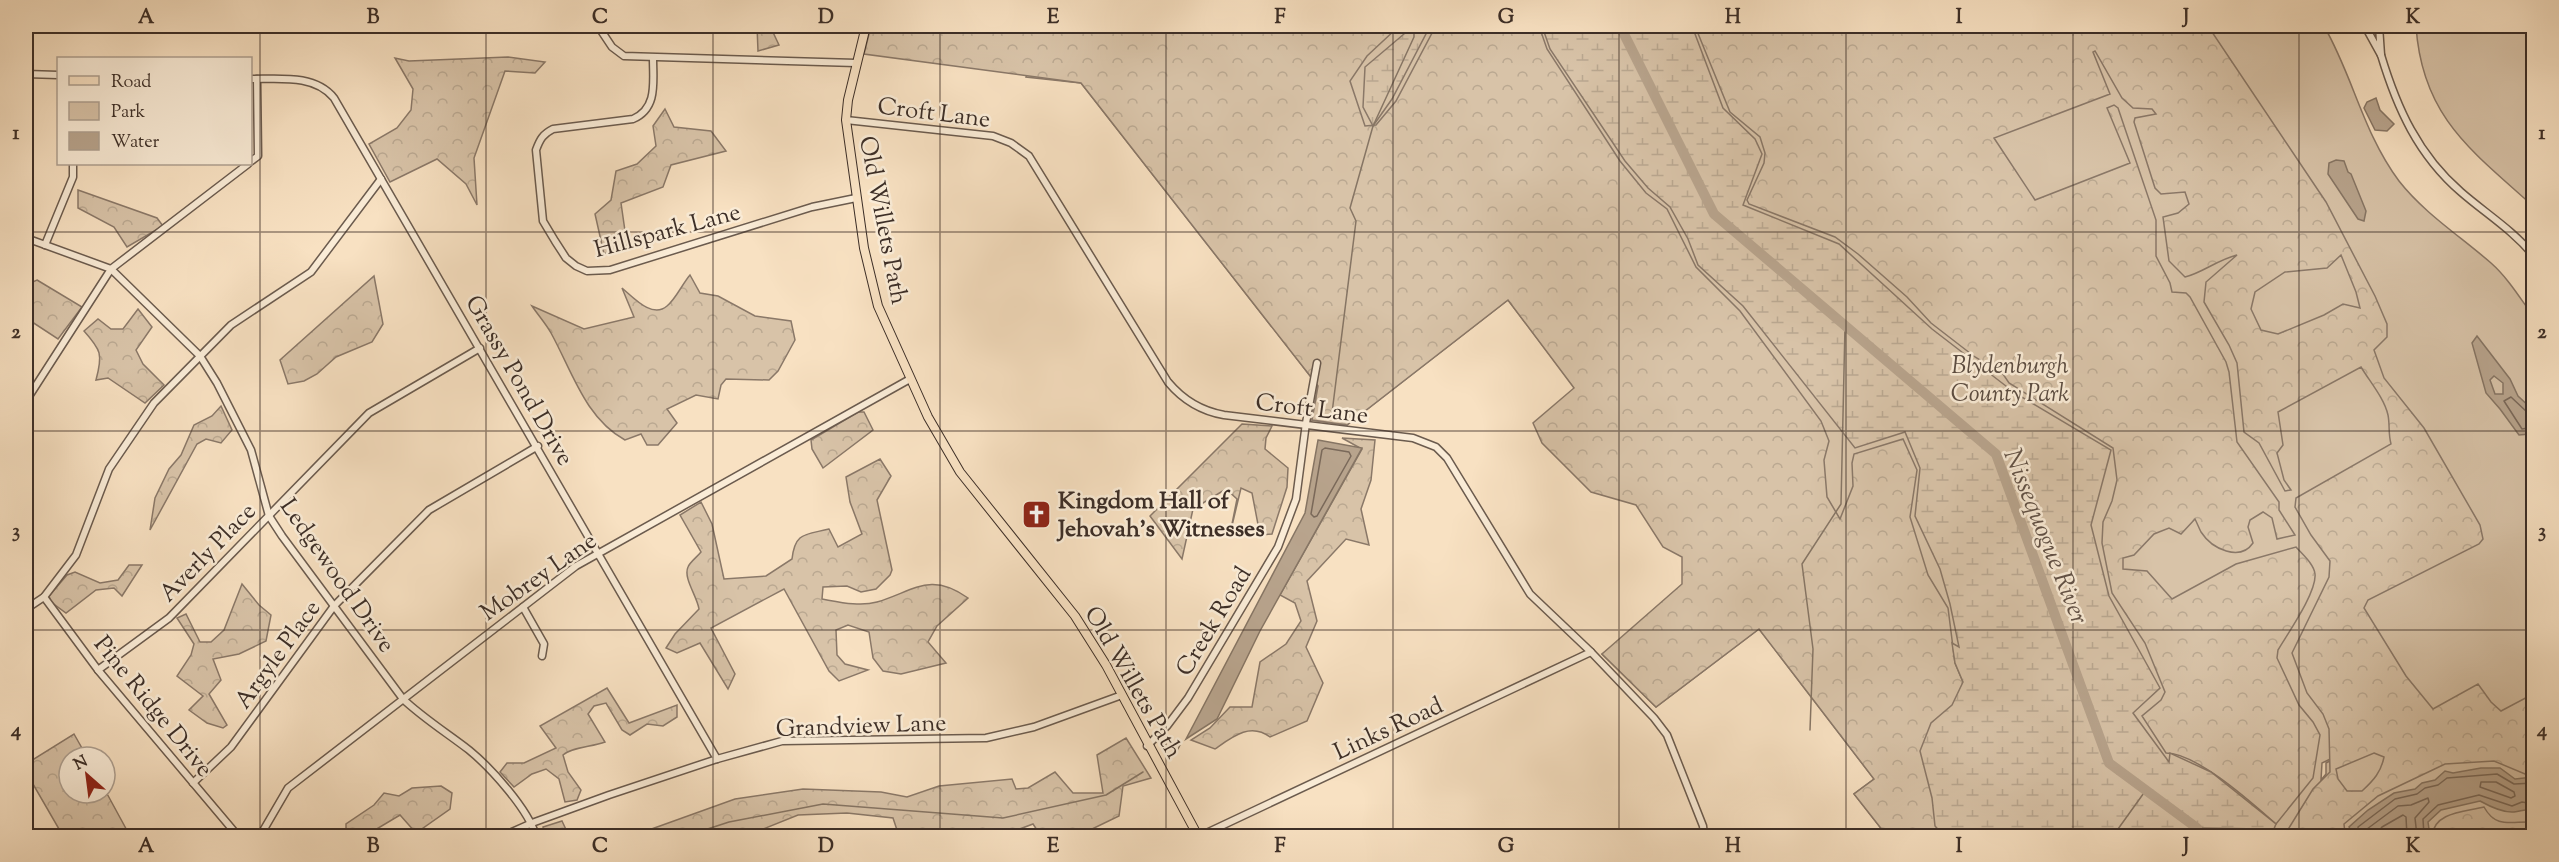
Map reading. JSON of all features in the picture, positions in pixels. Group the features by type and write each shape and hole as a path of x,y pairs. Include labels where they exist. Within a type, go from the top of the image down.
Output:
{"main road":[{"name":"Old Willets Path","path":"866,26 856,63 846,120 856,198 878,306 928,417 960,472 1075,616 1122,695 1147,746 1199,837"}],"street":[{"path":"598,26 618,53 624,56 856,63"},
{"path":"2365,26 2381,55 2396,102 2427,155 2458,189 2511,232 2534,256"},
{"path":"2379,26 2381,55"},
{"name":"Hillspark Lane","path":"653,58 652,94 650,106 644,115 633,119 553,129 544,134 539,141 536,150 543,221 566,258 576,266 587,271 610,270 812,207 856,198"},
{"path":"26,74 57,75"},
{"path":"252,161 258,156 254,79"},
{"name":"Grassy Pond Drive","path":"254,79 314,82 327,89 538,446 717,759"},
{"name":"Croft Lane","path":"846,120 993,136 1011,143 1029,156 1159,368 1175,390 1196,406 1209,412 1413,438 1436,447 1447,458 1530,594 1592,652 1667,735 1703,826 1704,837"},
{"path":"45,245 73,177 73,165"},
{"path":"26,401 111,269 246,165"},
{"path":"26,609 44,597 76,555 109,470 154,403 231,325 312,272 381,179"},
{"name":"Ledgewood Drive","path":"26,238 111,269 200,356 218,383 251,450 268,516 403,699 471,752 518,801 532,823 536,837"},
{"name":"Averly Place","path":"98,670 169,618 369,412 480,348"},
{"name":"Creek Road","path":"1147,746 1167,726 1188,698 1278,547 1296,499 1317,363"},
{"name":"Mobrey Lane","path":"260,837 288,788 576,566 910,379"},
{"name":"Argyle Place","path":"193,783 231,747 334,606 429,510 538,446"},
{"name":"Pine Ridge Drive","path":"44,597 98,670 238,837"},
{"path":"523,607 544,645 542,656"},
{"name":"Links Road","path":"1199,837 1592,652"},
{"name":"Grandview Lane","path":"503,837 532,823 717,759 782,741 986,738 1034,727 1122,695"}],"green space":[{"path":"757,26 770,26 779,45 758,51"},
{"path":"871,26 1397,26 1367,56 1350,81 1365,126 1376,125 1396,101 1432,33 1432,26 1539,26 1547,49 1620,161 1646,193 1667,209 1696,267 1740,311 1821,421 1829,441 1824,460 1827,497 1840,519 1853,486 1854,454 1903,439 1917,470 1910,517 1928,575 1948,608 1955,663 1963,682 1993,836 1887,836 1854,794 1874,779 1759,629 1656,707 1602,654 1682,584 1682,557 1663,547 1636,505 1591,492 1542,443 1533,423 1574,388 1508,300 1347,425 1312,420 1318,386 1081,83 864,54"},
{"name":"Blydenburgh County Park","path":"1040,26 2324,26 2376,144 2399,181 2431,214 2497,269 2514,288 2533,316 2533,836 1887,836 1854,794 1874,779 1759,629 1656,707 1602,654 1713,570 1508,300 1347,425 1312,420 1318,386 1081,83 1026,77","holes":["2390,730 2326,763 2326,774 2321,780 2322,763"]},
{"path":"1404,26 1428,26 1428,30 1392,99 1373,126 1363,107 1365,67 1404,34"},
{"path":"1542,26 1692,26 1723,108 1755,139 1762,154 1743,205 1839,244 1932,329 2015,393 2111,450 2091,525 2109,596 2160,688 2133,713 2169,762 2170,753 2211,772 2276,824 2271,836 1944,836 1935,826 1932,798 1920,751 1931,723 1952,705 1963,682 1955,663 1952,643 1959,647 1940,569 1915,516 1920,468 1905,432 1855,448 1743,306 1698,265 1688,239 1670,207 1648,188 1625,161 1550,49"},
{"path":"1695,26 2208,26 2326,202 2387,324 2387,337 2374,350 2384,378 2424,428 2480,525 2483,539 2479,544 2368,600 2364,608 2406,676 2433,709 2478,684 2501,711 2533,694 2533,774 2525,774 2494,761 2445,764 2378,796 2344,824 2345,834 2340,836 2284,836 2313,789 2330,772 2329,729 2323,714 2307,693 2292,653 2329,577 2330,561 2311,535 2295,507 2296,498 2391,444 2388,415 2380,396 2361,367 2278,412 2283,445 2277,453 2284,480 2291,490 2285,491 2259,443 2244,432 2237,363 2204,302 2206,282 2237,255 2185,277 2169,261 2163,217 2178,213 2189,204 2185,192 2161,194 2155,188 2134,122 2135,118 2156,114 2152,109 2133,108 2122,98 2095,51 2093,52 2110,94 1994,138 2035,200 2130,163 2107,108 2114,105 2118,108 2156,220 2156,256 2170,283 2172,292 2186,293 2190,297 2226,362 2237,442 2279,502 2279,510 2295,535 2277,539 2272,518 2263,512 2250,520 2248,527 2253,543 2241,552 2226,551 2206,538 2195,519 2181,534 2169,528 2154,534 2134,555 2123,558 2123,569 2147,571 2172,599 2236,564 2296,547 2314,570 2311,591 2278,650 2277,658 2299,705 2320,735 2313,778 2276,824 2208,770 2179,755 2166,753 2142,716 2161,700 2165,692 2145,643 2112,593 2102,543 2103,522 2112,501 2117,480 2113,448 2009,383 2003,374 1975,357 1931,323 1907,297 1835,237 1749,204 1747,200 1764,163 1765,153 1760,137 1730,112","holes":["2341,255 2360,308 2343,304 2324,315 2278,334 2261,330 2251,309 2255,292 2285,272 2327,268","2374,753 2384,757 2376,776 2362,791 2347,791 2338,779 2336,769"]},
{"path":"2416,26 2533,26 2533,206 2471,149 2454,130 2428,85 2420,58"},
{"path":"508,57 545,62 535,73 505,71 474,158 477,205 466,184 437,159 390,182 369,144 397,128 411,110 413,89 395,58 409,61"},
{"path":"665,109 674,127 711,131 726,151 671,165 663,187 621,203 627,245 604,254 595,214 611,200 616,171 637,164 656,146 653,126"},
{"path":"78,190 157,218 163,226 127,247 114,227 78,208"},
{"path":"690,275 700,293 718,296 755,316 791,321 795,340 778,371 769,380 726,379 721,385 718,399 696,395 667,409 677,423 658,445 647,445 641,434 625,440 611,431 590,406 573,378 551,333 532,306 584,329 634,317 622,288 643,305 655,310 661,309 673,300"},
{"path":"374,276 383,324 372,342 336,357 317,374 304,381 288,384 280,360"},
{"path":"37,280 82,307 58,339 26,318 26,285"},
{"path":"138,309 152,327 136,350 143,364 164,385 145,403 108,378 96,380 99,353 84,331 98,319 111,329 123,329"},
{"path":"221,406 232,430 221,443 206,439 197,444 150,530 155,498 169,469 181,455 194,425 212,416"},
{"path":"858,412 864,412 873,430 823,468 812,449 811,440"},
{"path":"1242,424 1272,426 1266,438 1265,449 1288,468 1287,487 1272,534 1260,535 1252,493 1241,488 1230,534 1237,499 1226,489 1193,509 1182,559 1150,516"},
{"path":"1342,438 1375,440 1371,480 1361,509 1369,545 1346,539 1307,581 1317,621 1306,647 1323,683 1307,721 1270,737 1255,731 1241,733 1215,749 1191,740 1210,728 1230,707 1252,707 1260,662 1286,644 1301,621 1295,603 1280,595 1362,449"},
{"path":"880,459 891,476 877,500 892,570 890,575 876,589 861,592 847,586 823,587 822,599 864,604 932,584 955,590 968,598 937,626 928,642 946,663 901,674 883,671 873,658 869,632 848,625 836,630 837,655 845,664 868,670 839,681 829,671 784,589 711,628 735,674 728,689 700,643 677,653 666,648 675,634 699,609 687,571 690,563 701,552 680,515 701,502 712,524 724,579 766,576 792,559 793,550 803,536 829,529 838,547 862,534 850,502 846,477"},
{"path":"129,565 142,565 122,596 114,588 96,590 66,613 51,602 49,596 67,575 75,572 100,583 118,580"},
{"path":"242,584 259,605 271,615 266,641 239,654 213,659 221,680 209,694 227,725 223,728 207,723 189,710 203,696 177,676 191,655 194,644 177,618 186,614 200,642 211,642 224,630"},
{"path":"607,688 629,723 677,705 677,717 663,726 647,724 630,735 622,730 606,703 594,706 588,714 605,742 572,750 563,755 568,772 581,790 577,800 565,802 559,779 546,769 532,774 514,787 500,772 507,763 524,763 556,748 540,726"},
{"path":"74,734 80,745 57,745 57,805 113,805 130,836 63,836 26,772 26,764"},
{"path":"1126,738 1151,778 1123,786 1119,816 1092,829 1092,836 1041,836 1033,824 1006,836 984,836 982,832 957,836 899,836 893,818 847,813 798,815 746,836 632,836 735,799 803,789 881,792 907,797 939,786 1012,779 1016,789 1028,788 1055,772 1073,793 1103,793 1097,755"},
{"path":"441,786 452,793 450,809 416,833 400,815 365,836 356,836 346,828 346,824 374,805 384,793 399,796 412,788"},
{"path":"2484,807 2499,821 2533,822 2533,836 2432,836 2438,822 2451,814"},
{"path":"562,821 569,836 545,836 543,827"}],"water":[{"path":"2376,98 2380,110 2394,124 2387,131 2375,130 2364,108 2367,102"},
{"path":"2336,160 2344,161 2351,174 2366,211 2364,221 2358,219 2328,174 2329,163"},
{"path":"2533,171 2533,204 2527,194"},
{"path":"2477,336 2510,379 2518,396 2533,410 2533,431 2530,434 2519,435 2486,393 2472,343","holes":["2494,376 2503,383 2503,394 2495,394 2490,380"]},
{"path":"1318,440 1362,448 1260,631 1217,719 1186,739 1305,513"},
{"path":"2481,768 2500,768 2515,779 2533,777 2533,810 2505,811 2480,801 2441,810 2428,822 2430,836 2354,836 2349,827 2368,810 2394,793 2415,789 2422,783 2435,780 2445,771 2453,773"}],"waterway":[{"path":"1332,413 1356,221 1350,208 1373,126 1414,37 1414,26"},
{"name":"Nissequogue River","path":"1620,26 1714,214 1996,454 2109,763 2197,828"},
{"path":"1810,730 1813,649 1802,564 1841,504 1845,326"},
{"path":"1177,751 1180,745"},
{"path":"686,836 729,822 823,804 1003,818 1106,795 1143,772"},
{"path":"2113,836 2146,790"},
{"name":"Nissequogue River","path":"2197,828 2264,829 2274,836"}],"place":[{"name":"Kingdom Hall of Jehovah’s Witnesses","path":"1037,514"}]}
